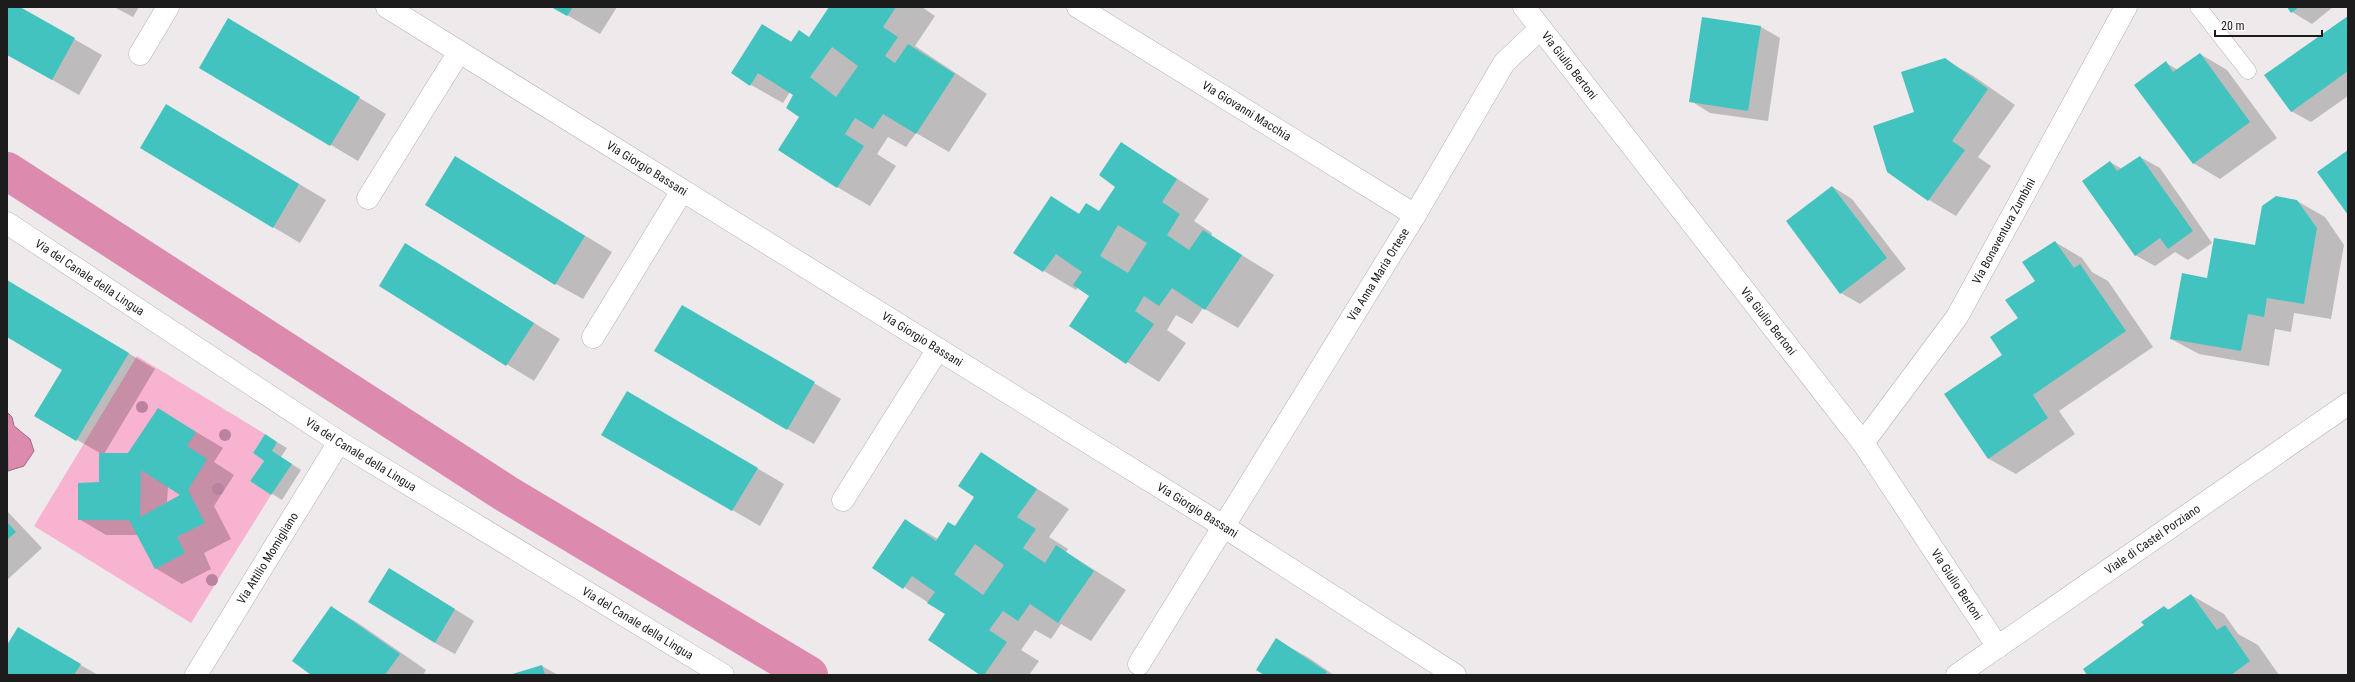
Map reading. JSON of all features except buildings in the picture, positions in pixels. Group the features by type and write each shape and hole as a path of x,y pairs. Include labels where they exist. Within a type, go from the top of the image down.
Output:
{"street":[{"path":"140,54 168,7"},
{"name":"Via Giorgio Bassani","path":"386,7 1223,526 1455,675"},
{"name":"Via Giovanni Macchia","path":"1078,7 1415,215"},
{"name":"Via Giulio Bertoni","path":"1524,7 1863,443 1998,647"},
{"name":"Via Bonaventura Zumbini","path":"1863,443 1957,317 2126,7"},
{"name":"Via Anna Maria Ortese","path":"1139,664 1415,215 1504,63 1540,29"},
{"path":"368,198 459,52"},
{"path":"593,337 682,190"},
{"name":"Via del Canale della Lingua","path":"7,222 339,442 723,675"},
{"path":"843,500 938,349"},
{"name":"Viale di Castel Porziano","path":"1956,675 2348,404"},
{"name":"Via Attilio Momigliano","path":"196,675 339,442"}],"lane":[{"path":"2198,7 2248,71"}],"shaded area":[{"path":"137,356 265,434 253,453 264,461 250,481 271,495 191,623 34,526"},
{"path":"7,412 12,417 14,426 30,439 34,451 24,466 8,471"}],"waterway":[{"path":"7,171 505,493 809,675"}]}
